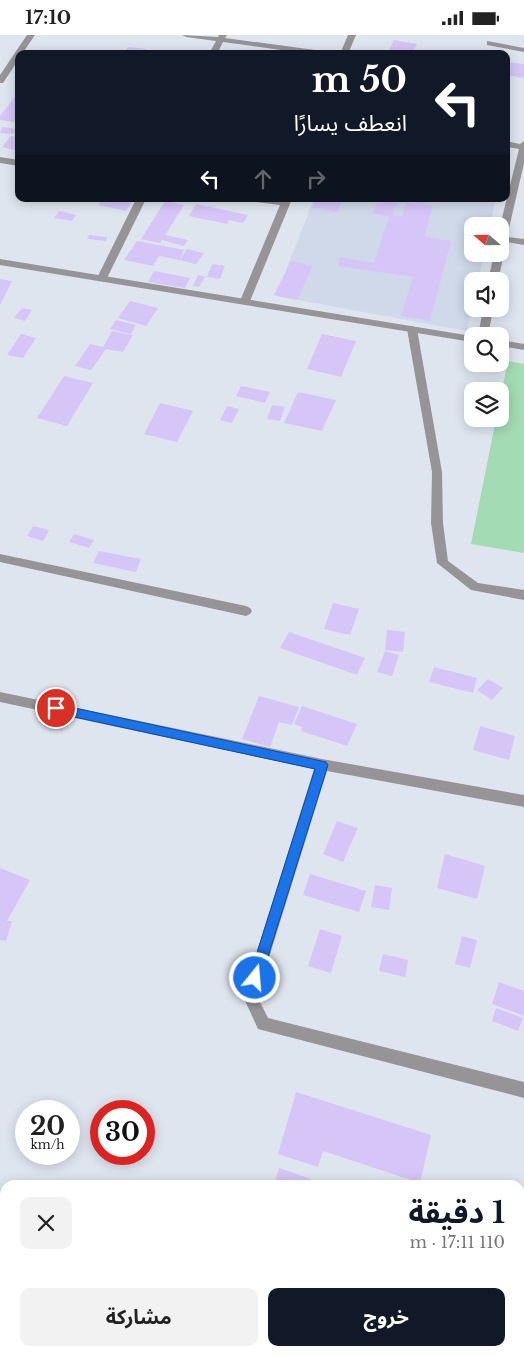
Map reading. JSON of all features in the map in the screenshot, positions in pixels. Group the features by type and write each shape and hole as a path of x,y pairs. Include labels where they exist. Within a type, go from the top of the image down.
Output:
{"street":[{"path":"21,50 31,35"},
{"path":"186,35 222,37 305,50"},
{"path":"346,50 352,35"},
{"path":"215,50 222,37"},
{"path":"490,39 524,50"},
{"path":"0,81 15,59"},
{"path":"507,217 524,145 510,144"},
{"path":"0,160 15,162"},
{"path":"102,278 140,202"},
{"path":"245,301 286,202"},
{"path":"509,243 524,242"},
{"path":"0,262 464,338"},
{"path":"412,329 437,472 438,523 443,563 475,587 524,595"},
{"path":"509,344 524,347"},
{"path":"0,558 246,611"},
{"path":"0,697 322,765 524,801"},
{"path":"322,765 250,996 263,1024 524,1091"}],"shaded area":[{"path":"313,202 495,202 492,217 464,217 464,263 482,263 480,272 464,272 464,317 470,317 468,327 464,327 464,330 276,296"}],"green space":[{"path":"509,361 524,364 524,553 471,544 494,427 509,427 509,382 504,382 506,372 509,372"}],"building":[{"path":"394,40 417,44 414,50 389,50"},
{"path":"128,47 147,49 146,50 126,50"},
{"path":"510,62 524,64 524,78 510,76"},
{"path":"15,97 15,121 0,120 0,116"},
{"path":"2,127 15,129 14,134 0,133"},
{"path":"11,136 15,137 15,150 2,147"},
{"path":"100,202 132,202 126,211 98,205"},
{"path":"164,202 184,205 165,235 188,240 184,246 162,240 160,243 141,239"},
{"path":"314,202 342,202 337,212 312,207"},
{"path":"378,202 398,202 392,215 402,217 406,202 433,206 424,237 451,241 430,321 401,316 413,277 338,266 340,257 374,263 389,217 372,213"},
{"path":"196,204 248,215 243,223 229,220 227,224 189,216"},
{"path":"59,211 76,215 72,221 54,218"},
{"path":"89,235 107,237 106,241 87,239"},
{"path":"137,241 184,250 179,260 159,256 153,266 124,260"},
{"path":"187,249 204,253 196,264 179,260"},
{"path":"291,261 313,266 297,300 274,295"},
{"path":"212,264 225,266 220,279 207,277"},
{"path":"154,271 190,278 185,288 148,282"},
{"path":"198,275 205,277 199,287 193,286"},
{"path":"0,279 12,281 0,305"},
{"path":"130,301 158,308 146,326 118,318"},
{"path":"22,308 32,310 25,321 14,318"},
{"path":"116,320 136,325 131,334 110,329"},
{"path":"112,331 133,335 123,352 106,349 91,370 75,366 90,344 103,347"},
{"path":"21,334 36,338 23,358 7,355"},
{"path":"322,334 356,341 341,377 307,369"},
{"path":"64,376 93,383 67,426 37,418"},
{"path":"241,386 270,392 265,403 236,396"},
{"path":"298,392 336,400 322,431 284,423"},
{"path":"160,403 193,411 177,442 144,434"},
{"path":"272,405 285,407 280,421 267,419"},
{"path":"227,406 239,409 232,423 220,420"},
{"path":"33,526 49,530 43,541 27,536"},
{"path":"74,534 94,540 89,548 69,542"},
{"path":"99,551 141,559 136,572 93,563"},
{"path":"333,603 359,609 350,635 324,629"},
{"path":"387,630 405,632 403,652 385,650"},
{"path":"289,632 365,658 357,675 280,648"},
{"path":"385,651 399,655 392,676 377,672"},
{"path":"434,667 477,678 473,693 429,682"},
{"path":"488,679 503,688 492,700 477,690"},
{"path":"259,696 299,707 292,725 279,722 270,747 242,739"},
{"path":"302,706 357,724 347,746 301,731 302,727 294,724"},
{"path":"480,726 515,736 509,760 473,750"},
{"path":"337,821 358,828 343,862 323,854"},
{"path":"445,854 485,866 477,899 437,888"},
{"path":"0,868 30,880 7,921 12,921 6,941 0,940"},
{"path":"310,874 366,891 359,912 303,895"},
{"path":"375,885 392,888 389,910 371,907"},
{"path":"320,929 342,936 331,973 308,966"},
{"path":"462,936 477,940 470,968 455,964"},
{"path":"383,954 408,960 405,977 379,971"},
{"path":"499,982 524,991 524,1016 492,1004"},
{"path":"496,1008 523,1018 518,1031 492,1021"},
{"path":"296,1092 431,1135 421,1180 411,1180 323,1151 318,1167 278,1154"},
{"path":"279,1168 311,1179 311,1180 275,1180"}],"route":[{"path":"56,708 322,765 255,978"}]}
